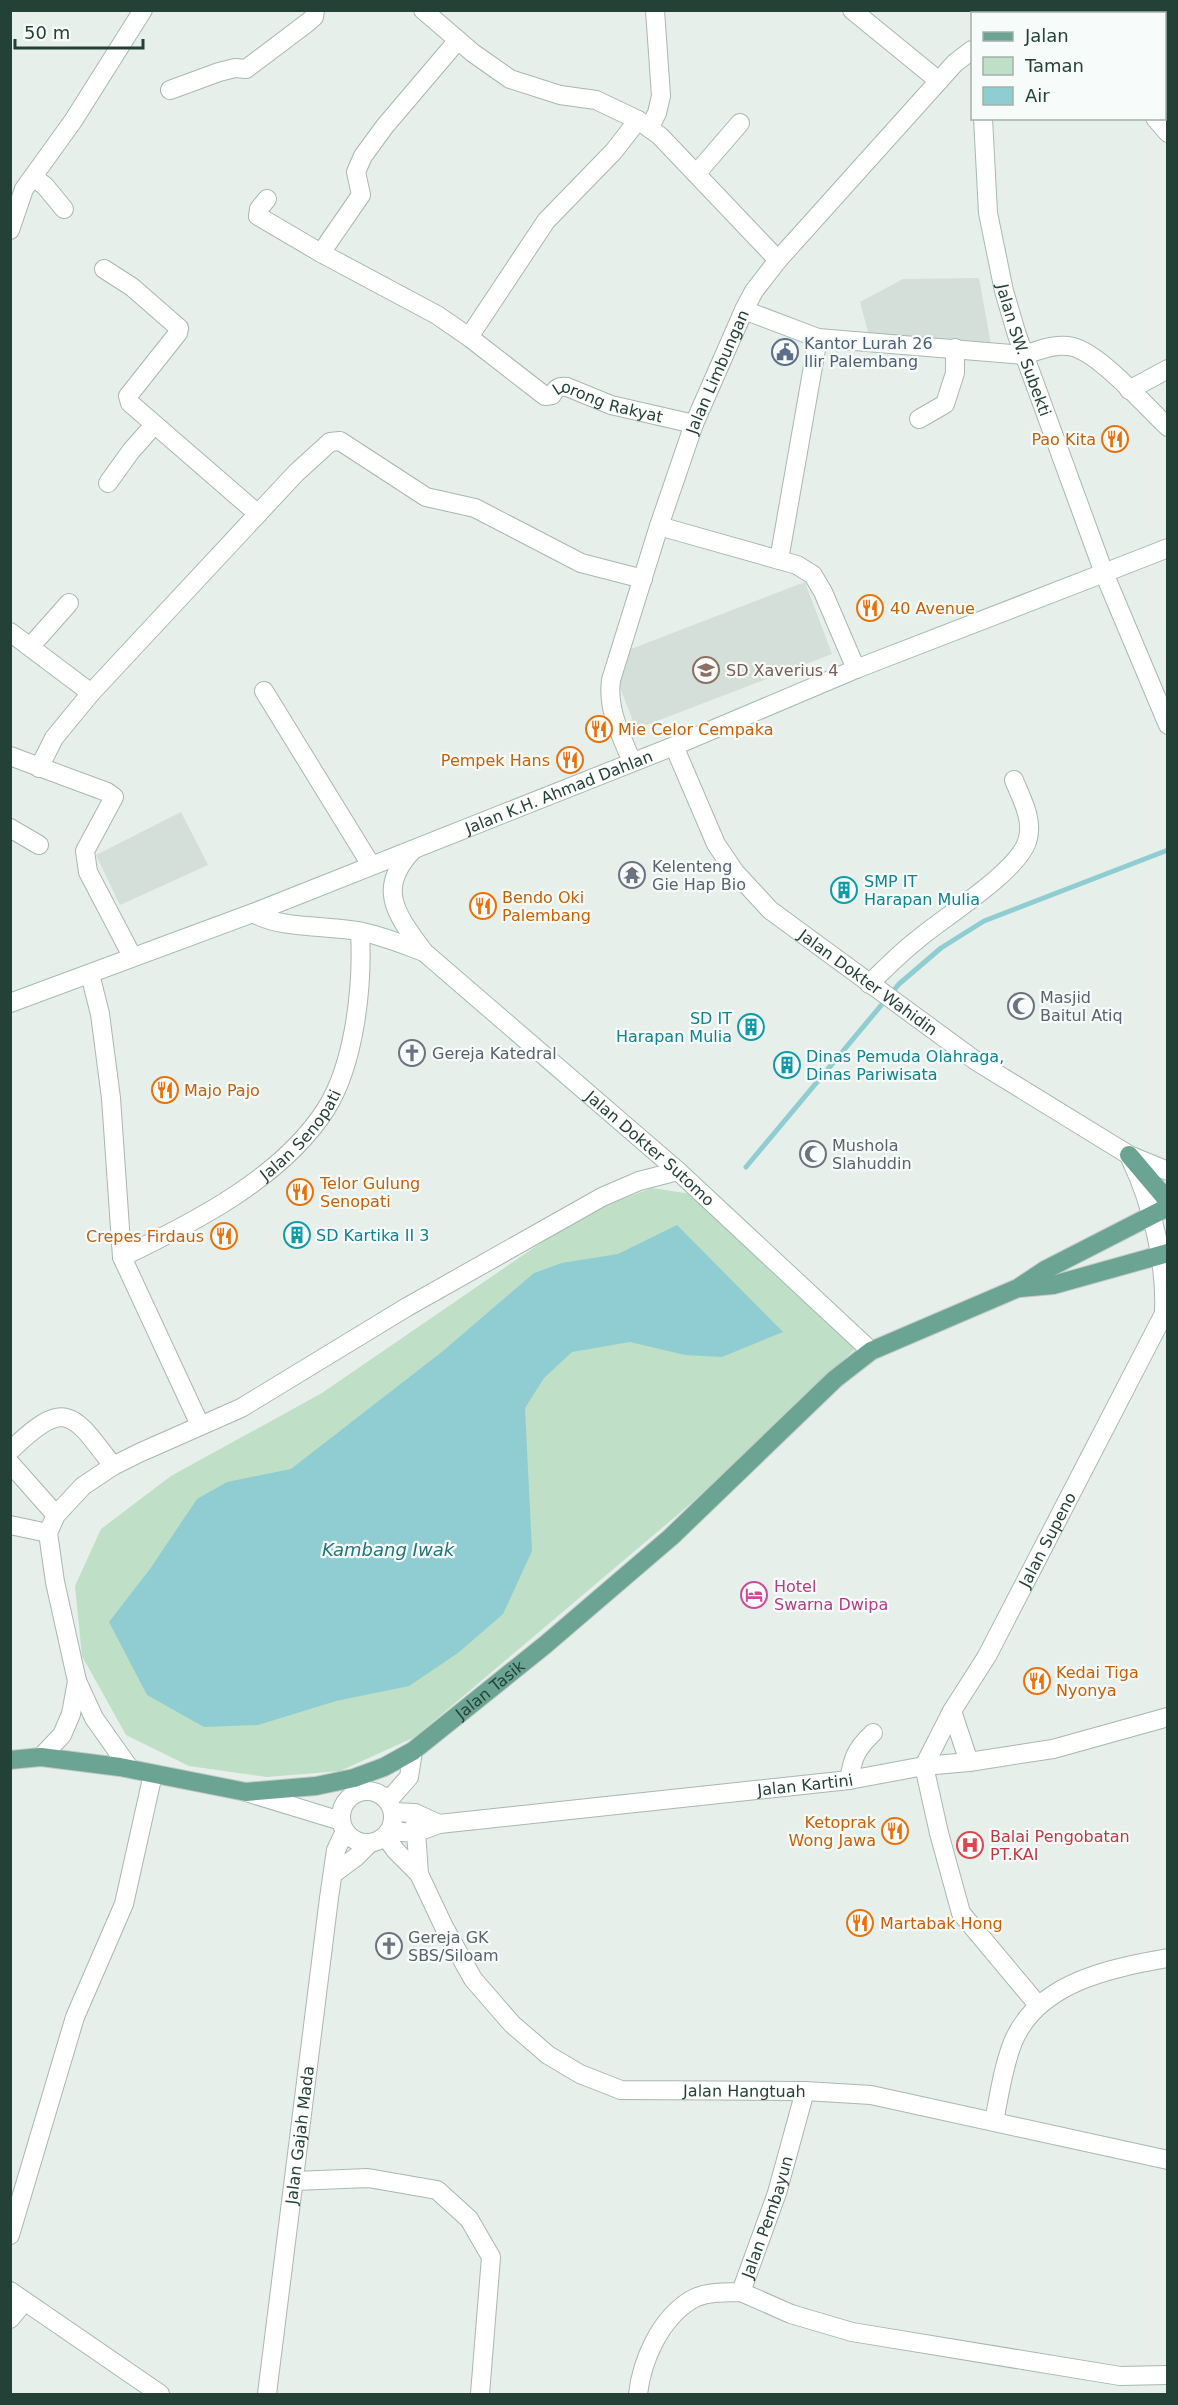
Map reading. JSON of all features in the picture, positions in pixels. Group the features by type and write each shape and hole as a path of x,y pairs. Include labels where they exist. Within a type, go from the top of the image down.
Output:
{"main road":[{"path":"1129,1155 1167,1201"},
{"path":"1018,1288 1045,1270 1167,1206"},
{"path":"1018,1288 1053,1285 1164,1254"},
{"name":"Jalan Tasik","path":"10,1760 41,1757 130,1769 246,1792 316,1786 354,1778 384,1767 413,1751 545,1645 671,1537 835,1378 871,1351 1018,1288"}],"street":[{"path":"10,230 21,195 79,112 143,10"},
{"path":"170,90 219,72 235,68 246,69 307,23 314,17 315,10"},
{"path":"423,10 510,79 560,95 596,100 644,124 660,136 778,260"},
{"path":"267,199 259,209 258,216 321,253 437,315 471,339 546,221 614,151 657,113 661,96 655,10"},
{"path":"852,10 939,81"},
{"path":"321,253 361,195 356,172 363,156 385,126 458,40"},
{"name":"Jalan Limbungan","path":"632,762 611,709 609,694 611,680 659,526 694,424 744,310 754,291 778,260 955,63 971,51"},
{"name":"Jalan SW. Subekti","path":"983,120 988,213 1004,291 1023,355 1104,573 1167,725"},
{"path":"1157,120 1167,133"},
{"path":"696,174 740,123"},
{"path":"33,177 45,186 64,209"},
{"path":"104,270 132,287 179,328 178,333 128,396 130,404 258,514"},
{"path":"744,310 818,338 1023,355 1053,346 1079,348 1096,358 1167,427"},
{"path":"779,560 818,338"},
{"name":"Lorong Rakyat","path":"471,339 545,396 549,397 560,386 567,387 611,405 694,424"},
{"path":"919,419 945,404 955,373 955,348"},
{"path":"1130,390 1167,369"},
{"path":"108,483 131,451 154,425"},
{"path":"39,768 54,738 91,693 296,473 330,442 336,440 426,497 475,508 581,563 643,579"},
{"path":"659,526 797,565 813,575 823,592 856,669"},
{"name":"Jalan K.H. Ahmad Dahlan","path":"10,1003 253,913 674,746 856,669 1167,548"},
{"path":"30,647 69,603"},
{"path":"10,632 91,693"},
{"path":"264,691 371,866"},
{"name":"Jalan Dokter Wahidin","path":"674,746 716,844 735,872 770,910 976,1061 1129,1155 1167,1171"},
{"path":"10,756 107,792 114,797 86,851 88,872 132,956"},
{"path":"882,993 916,940 982,892 1016,859 1028,839 1029,819 1014,780"},
{"path":"10,828 39,844"},
{"path":"414,849 398,865 392,890 402,921 424,952"},
{"path":"253,913 275,923 325,926 360,932 424,952"},
{"name":"Jalan Senopati","path":"122,1257 165,1237 236,1194 284,1157 320,1117 336,1089 348,1052 359,999 362,967 360,932"},
{"name":"Jalan Dokter Sutomo","path":"424,952 678,1171 871,1351"},
{"path":"90,974 100,1014 110,1088 122,1257 200,1425"},
{"path":"1129,1155 1164,1254 1166,1309"},
{"path":"130,1769 94,1718 77,1681 55,1582 48,1533 56,1515 83,1486 113,1466 241,1408 407,1307 602,1197 639,1181 678,1171"},
{"name":"Jalan Supeno","path":"924,1766 952,1712 987,1656 1166,1309"},
{"path":"10,1451 52,1418 68,1416 79,1423 113,1466"},
{"path":"10,1463 56,1515"},
{"path":"10,1525 48,1533"},
{"path":"41,1757 62,1735 71,1714 77,1681"},
{"path":"952,1712 969,1762"},
{"name":"Jalan Kartini","path":"415,1833 439,1824 849,1779 924,1766 969,1762 1053,1749 1167,1717"},
{"path":"849,1779 852,1760 859,1746 873,1733"},
{"path":"333,1874 381,1836 393,1818 390,1807 409,1777 413,1751"},
{"path":"924,1766 939,1833 961,1913 1038,2006"},
{"path":"10,2235 75,2017 124,1904 153,1774"},
{"path":"246,1792 343,1826 351,1838 360,1842 381,1836 415,1833"},
{"path":"343,1826 345,1804 357,1793 374,1792 390,1807 415,1813 439,1824"},
{"path":"415,1813 419,1874"},
{"name":"Jalan Gajah Mada","path":"267,2394 336,1850 343,1826"},
{"path":"381,1836 419,1874"},
{"name":"Jalan Hangtuah","path":"419,1874 445,1929 473,1979 512,2024 548,2055 580,2074 621,2090 805,2091 871,2095 1167,2160"},
{"path":"994,2122 1003,2074 1013,2041 1038,2006 1074,1983 1127,1965 1167,1958"},
{"name":"Jalan Pembayun","path":"638,2394 640,2379 651,2348 668,2322 692,2300 710,2294 741,2292 777,2193 805,2091"},
{"path":"295,2181 368,2178 437,2190 469,2219 492,2257 480,2394"},
{"path":"741,2292 791,2314 852,2332 1120,2376 1167,2374"},
{"path":"10,2319 17,2296 160,2394"}],"shaded area":[{"path":"979,278 991,345 869,336 860,302 903,279"},
{"name":"SD Xaverius 4","path":"805,582 832,654 636,729 620,687 626,651"},
{"path":"181,812 208,865 120,905 96,855"}],"green space":[{"path":"652,1188 691,1194 856,1348 695,1500 415,1737 340,1771 267,1777 189,1766 126,1735 82,1656 75,1586 101,1529 171,1476 322,1393 583,1214"}],"water":[{"name":"Kambang Iwak","path":"677,1225 783,1332 722,1357 685,1355 630,1342 572,1352 544,1378 525,1408 532,1551 503,1614 458,1653 409,1686 336,1701 258,1725 204,1727 147,1695 109,1622 150,1569 197,1499 227,1482 291,1469 443,1351 534,1273 562,1263 618,1254"}],"waterway":[{"path":"746,1167 899,984 941,948 984,921 1168,850"}],"place":[{"name":"Kantor Lurah 26 Ilir Palembang","path":"785,352"},
{"name":"Pao Kita","path":"1115,439"},
{"name":"40 Avenue","path":"870,608"},
{"name":"SD Xaverius 4","path":"706,670"},
{"name":"Mie Celor Cempaka","path":"599,729"},
{"name":"Pempek Hans","path":"570,760"},
{"name":"Kelenteng Gie Hap Bio","path":"632,875"},
{"name":"SMP IT Harapan Mulia","path":"844,890"},
{"name":"Bendo Oki Palembang","path":"483,906"},
{"name":"Masjid Baitul Atiq","path":"1021,1006"},
{"name":"SD IT Harapan Mulia","path":"751,1027"},
{"name":"Gereja Katedral","path":"412,1053"},
{"name":"Dinas Pemuda Olahraga, Dinas Pariwisata","path":"787,1065"},
{"name":"Majo Pajo","path":"165,1090"},
{"name":"Mushola Slahuddin","path":"813,1154"},
{"name":"Telor Gulung Senopati","path":"300,1192"},
{"name":"SD Kartika II 3","path":"297,1235"},
{"name":"Crepes Firdaus","path":"224,1236"},
{"name":"Hotel Swarna Dwipa","path":"754,1595"},
{"name":"Kedai Tiga Nyonya","path":"1037,1681"},
{"name":"Ketoprak Wong Jawa","path":"895,1831"},
{"name":"Balai Pengobatan PT.KAI","path":"970,1845"},
{"name":"Martabak Hong","path":"860,1923"},
{"name":"Gereja GK SBS/Siloam","path":"389,1946"}]}
